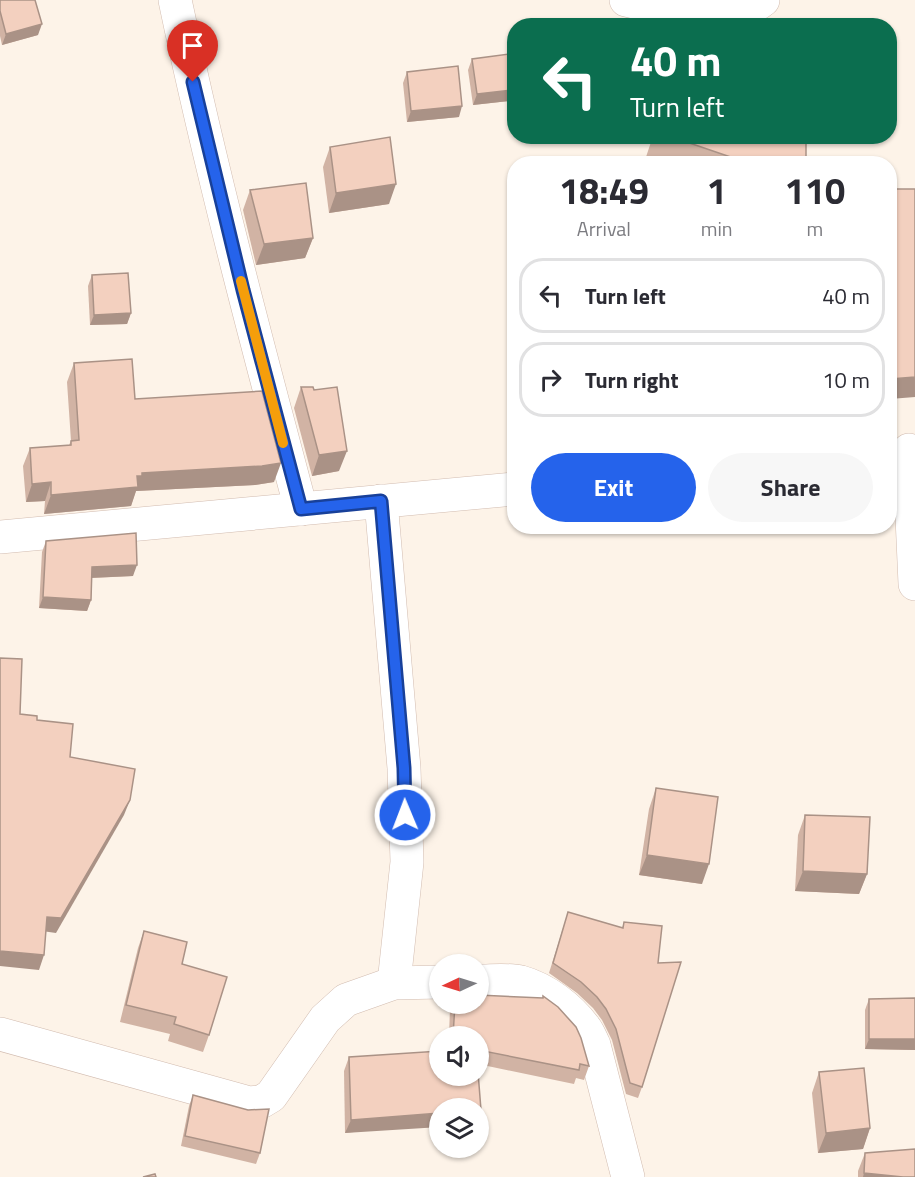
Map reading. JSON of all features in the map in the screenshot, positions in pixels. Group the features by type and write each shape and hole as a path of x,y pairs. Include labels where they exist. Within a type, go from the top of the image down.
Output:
{"street":[{"path":"175,0 243,290 301,509"},
{"path":"626,0 657,8 713,14 739,12 763,0"},
{"path":"904,450 915,584"},
{"path":"0,537 507,490"},
{"path":"381,501 404,768 407,862 394,983"},
{"path":"489,981 520,982 537,988 558,1001 587,1030 594,1045 628,1177"},
{"path":"0,1034 249,1103 261,1102 271,1096 325,1019 346,1000 394,983 429,982"}],"building":[{"path":"0,0 35,0 42,24 6,34 0,11"},
{"path":"507,54 507,91 477,94 472,59"},
{"path":"458,66 462,106 411,111 407,72"},
{"path":"390,137 396,184 336,193 330,147"},
{"path":"692,144 806,144 806,156 728,156"},
{"path":"306,183 313,238 264,244 250,190"},
{"path":"897,189 915,189 915,377 897,378"},
{"path":"128,273 131,313 94,315 92,275"},
{"path":"132,359 135,399 262,391 281,463 142,473 142,476 137,476 138,487 51,495 51,482 32,484 30,448 71,445 71,441 79,440 74,363"},
{"path":"301,387 313,387 314,390 337,387 347,451 319,455"},
{"path":"136,533 137,565 92,567 91,600 43,597 46,541"},
{"path":"0,658 22,659 20,714 37,716 37,720 73,724 70,757 135,769 130,800 61,918 47,917 44,955 0,951"},
{"path":"656,788 718,797 709,864 647,855"},
{"path":"805,815 870,817 867,874 803,871"},
{"path":"568,912 623,928 624,922 662,926 658,963 681,962 642,1087 630,1083 616,1029 606,1009 581,982 553,963"},
{"path":"144,931 187,942 182,964 227,977 209,1035 174,1024 176,1017 126,1005"},
{"path":"489,996 543,998 543,996 558,1007 576,1027 589,1066 580,1064 579,1070 489,1052 489,1026 454,1026 454,1014 489,1014"},
{"path":"915,998 915,1039 869,1039 869,999"},
{"path":"429,1052 429,1086 479,1086 480,1098 429,1098 429,1114 351,1120 349,1057"},
{"path":"864,1068 870,1128 826,1133 819,1072"},
{"path":"193,1095 248,1110 269,1109 260,1153 185,1136"},
{"path":"915,1149 915,1177 864,1173 865,1153"}],"slow traffic":[{"path":"241,281 283,443"}],"route":[{"path":"193,82 243,290 301,509 381,501 404,768 405,815"}]}
